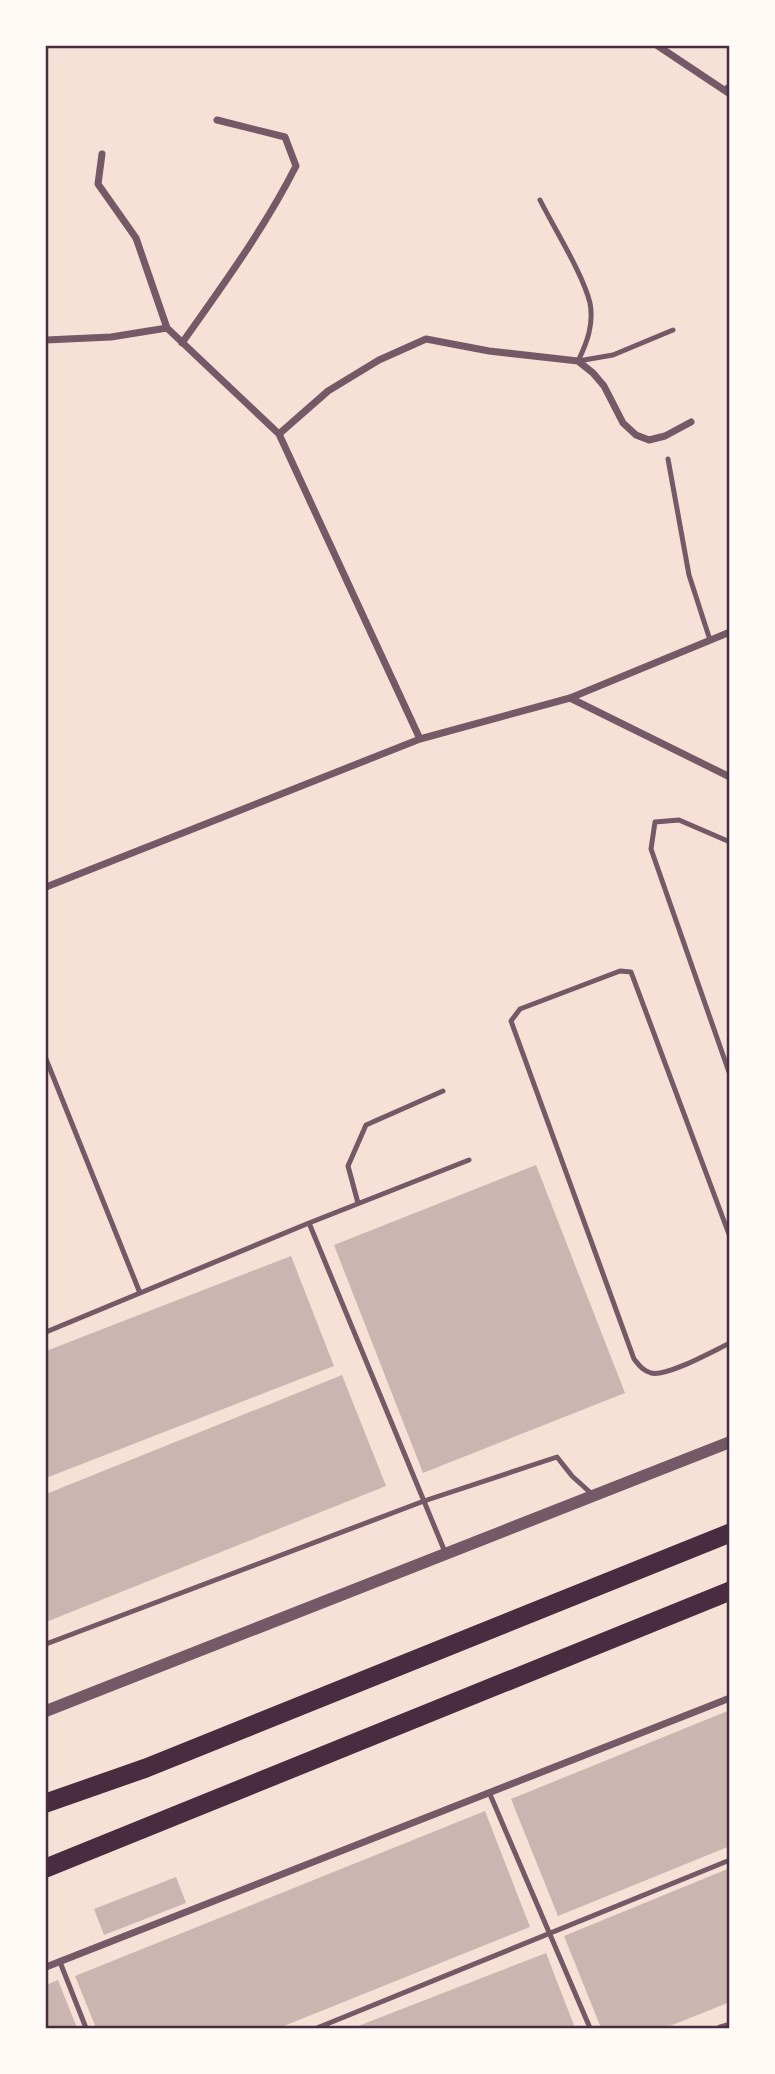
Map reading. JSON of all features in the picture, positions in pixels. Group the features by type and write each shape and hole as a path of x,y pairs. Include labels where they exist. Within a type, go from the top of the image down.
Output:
{"highway":[{"path":"46,1803 146,1768 730,1533"},
{"path":"46,1868 730,1591"}],"street":[{"path":"658,46 728,89"},
{"path":"182,342 251,246 296,166 285,137 217,120"},
{"path":"103,154 98,184 136,238 167,328 279,434 420,740"},
{"path":"46,340 111,337 167,328"},
{"path":"279,434 328,391 379,360 426,339 489,351 578,361 604,386 623,423 636,435 649,440 665,436 691,422"},
{"path":"46,887 420,740 570,698 730,632"},
{"path":"570,698 730,777"},
{"path":"46,1711 730,1442"},
{"path":"46,1968 730,1698"},
{"path":"720,2028 730,2025"}],"lane":[{"path":"540,200 583,284 590,304 586,345 578,361"},
{"path":"578,361 613,355 673,330"},
{"path":"668,459 689,575 710,640"},
{"path":"730,842 679,820 655,822 652,849 730,1075"},
{"path":"730,1237 631,972 620,971 520,1009 511,1021 634,1359 642,1369 654,1374 666,1372 730,1343"},
{"path":"46,1059 140,1293"},
{"path":"358,1203 348,1166 366,1125 443,1091"},
{"path":"46,1332 469,1160"},
{"path":"309,1223 445,1552"},
{"path":"46,1644 424,1501 557,1457 572,1476 593,1495"},
{"path":"489,1791 590,2028"},
{"path":"317,2028 730,1860"},
{"path":"60,1962 86,2028"}],"building":[{"path":"536,1165 625,1393 423,1473 334,1245"},
{"path":"291,1256 334,1366 46,1478 46,1351"},
{"path":"342,1375 386,1486 46,1622 46,1494"},
{"path":"730,1710 730,1846 558,1916 511,1799"},
{"path":"485,1811 530,1927 279,2028 96,2028 75,1976"},
{"path":"730,1868 730,2002 665,2028 601,2028 564,1936"},
{"path":"176,1877 186,1903 104,1935 94,1909"},
{"path":"546,1953 575,2028 353,2028"},
{"path":"58,1980 77,2028 46,2028 46,1985"}]}
